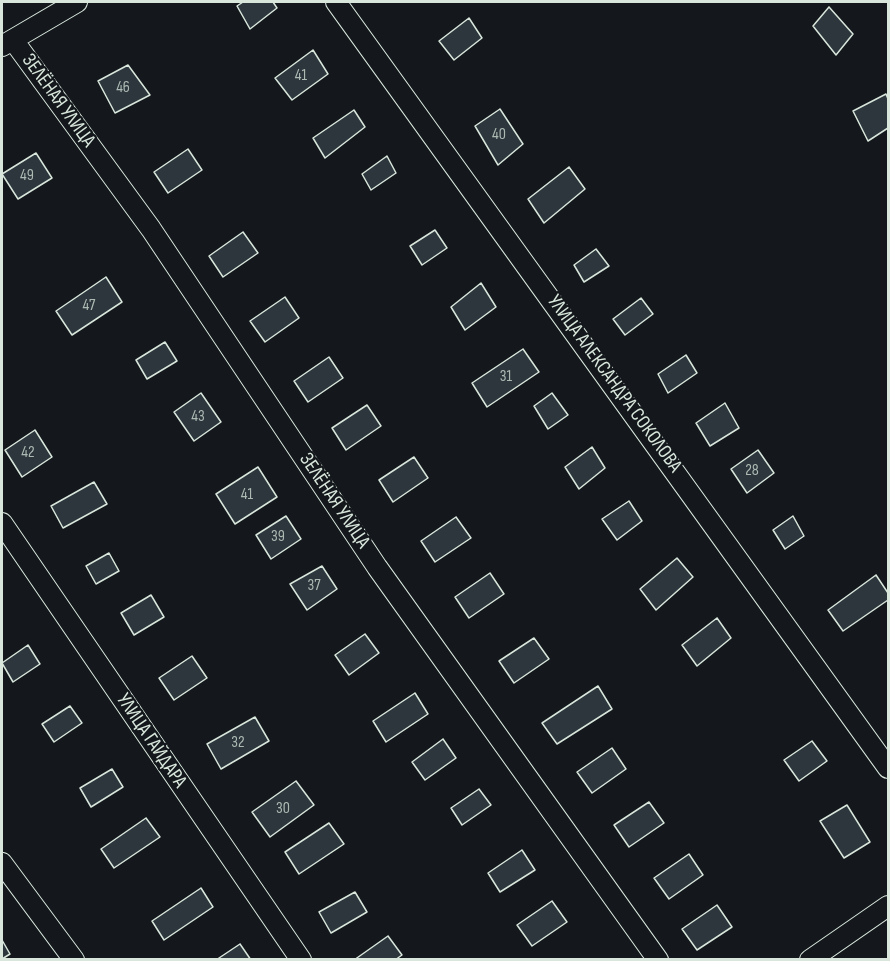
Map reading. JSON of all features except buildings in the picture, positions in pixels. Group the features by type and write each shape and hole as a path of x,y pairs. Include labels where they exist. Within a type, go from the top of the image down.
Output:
{"street":[{"path":"7,43 76,2"},
{"name":"УЛИЦА АЛЕКСАНДРА СОКОЛОВА","path":"336,2 489,210 888,768"},
{"name":"ЗЕЛЁНАЯ УЛИЦА","path":"7,43 151,229 377,567 658,960"},
{"name":"УЛИЦА ГАЙДАРА","path":"2,523 301,960"},
{"path":"2,863 74,960"},
{"path":"810,960 888,906"}]}
